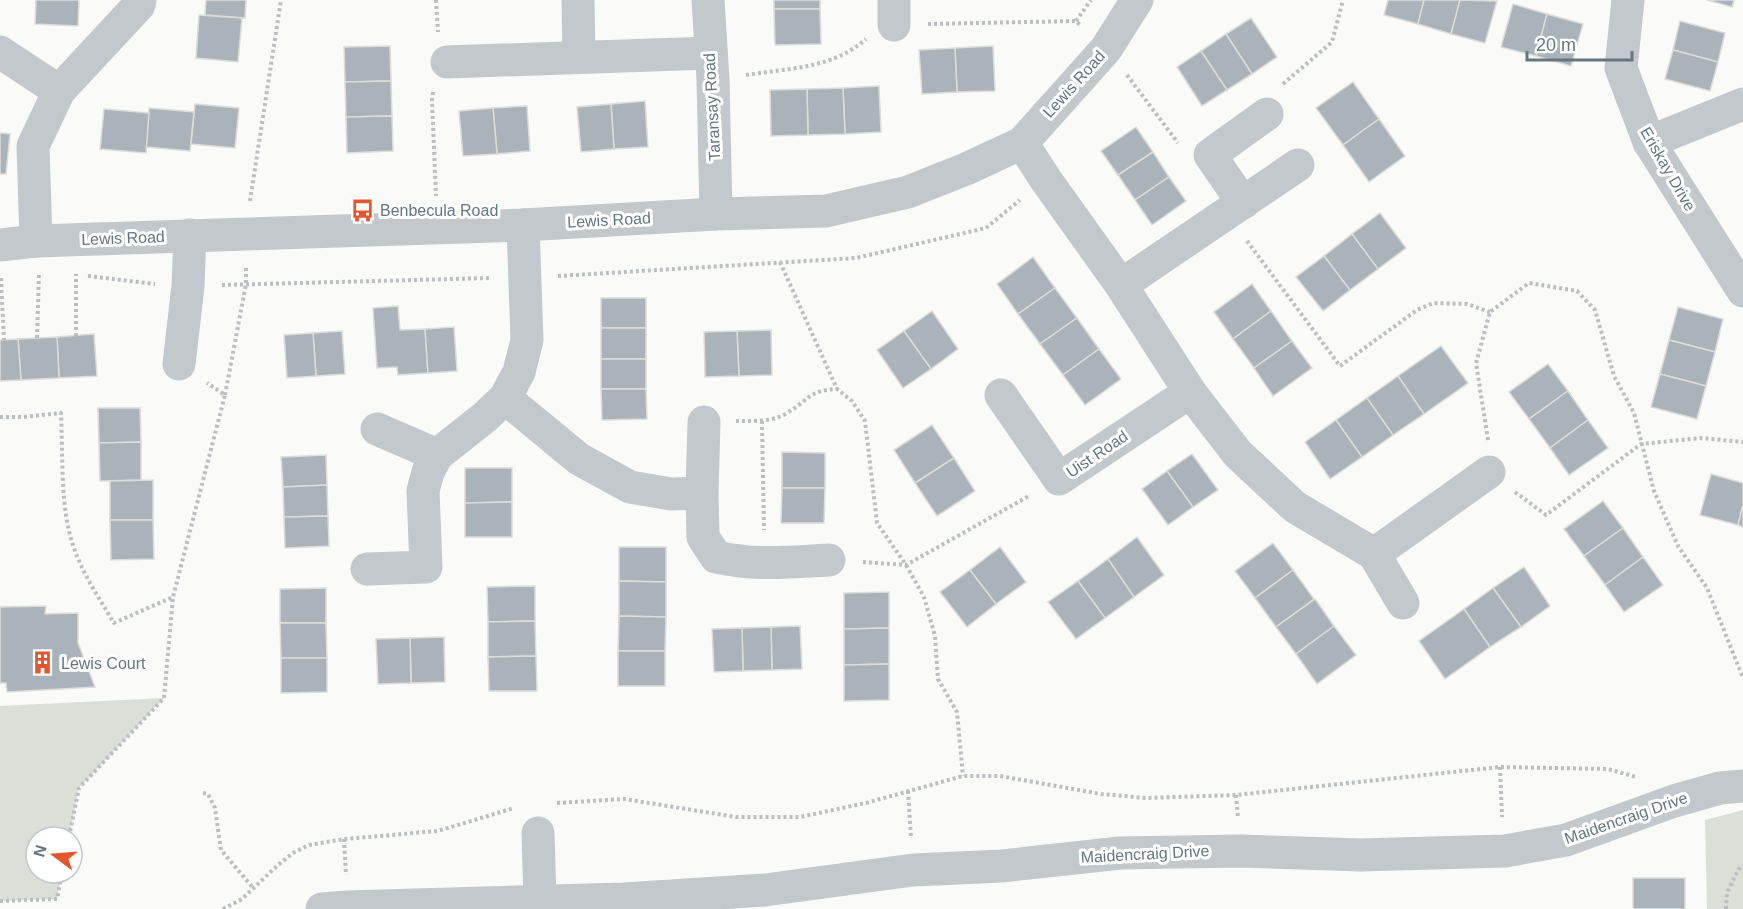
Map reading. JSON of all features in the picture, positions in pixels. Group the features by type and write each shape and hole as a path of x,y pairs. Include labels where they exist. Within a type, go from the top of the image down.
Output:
{"street":[{"path":"38,256 33,146 59,91 139,5 140,0"},
{"path":"578,0 579,57"},
{"name":"Taransay Road","path":"708,0 716,214"},
{"name":"Lewis Road","path":"0,245 38,256 190,235 523,225 716,214 826,212 908,192 1022,143 1106,49 1137,0"},
{"name":"Eriskay Drive","path":"1628,0 1621,68 1649,142 1743,291"},
{"path":"0,52 59,91"},
{"path":"440,65 579,57 711,66"},
{"path":"1649,142 1743,104"},
{"path":"1235,208 1210,155 1267,114"},
{"path":"1022,143 1121,285 1190,392 1238,454 1295,507 1374,554 1403,603"},
{"path":"1121,285 1298,165"},
{"path":"367,569 426,567 423,491 428,472 437,455 505,398 519,372 526,340 523,225"},
{"path":"179,364 188,286 190,235"},
{"name":"Uist Road","path":"1001,395 1059,479 1190,392"},
{"path":"505,398 579,459 630,487 670,494 702,493"},
{"path":"704,422 703,537 716,557 738,562 765,564 829,560"},
{"path":"377,429 437,455"},
{"path":"1374,554 1489,472"},
{"name":"Maidencraig Drive","path":"322,909 624,899 765,890 913,870 1002,866 1120,853 1240,851 1361,855 1505,851 1566,840 1674,801 1720,788 1743,786"},
{"path":"530,820 540,901"}],"path":[{"path":"71,825 79,788 164,698 173,597 225,395 246,284 245,233 281,0"},
{"path":"436,0 440,65 432,100 437,226"},
{"path":"1076,21 1091,0"},
{"path":"1267,114 1280,86 1332,42 1343,0"},
{"path":"711,66 826,63 853,50 894,12"},
{"path":"1235,208 1340,366 1417,310 1433,303 1467,304 1490,312"},
{"path":"38,256 38,338"},
{"path":"780,262 837,389 852,401 865,421 877,523 906,565 924,597 934,636 938,679 957,712 963,776"},
{"path":"0,269 4,340"},
{"path":"76,274 76,336"},
{"path":"1743,442 1701,438 1641,444 1546,515 1489,472 1488,434 1476,363 1490,312 1529,283 1577,291 1595,309 1614,376 1634,413 1641,444 1654,491 1678,546 1707,588 1743,678"},
{"path":"179,364 225,395"},
{"path":"704,422 762,421 786,415 820,390 837,389"},
{"path":"0,417 61,413 65,502 72,544 88,580 114,622 173,597"},
{"path":"762,421 765,564"},
{"path":"829,560 906,565 1059,479"},
{"path":"1500,767 1505,851"},
{"path":"552,803 624,799 736,818 800,817 866,803 963,776 1000,776 1101,794 1146,798 1236,795 1500,767 1608,769 1647,781 1674,801"},
{"path":"908,791 913,870"},
{"path":"203,793 208,794 215,808 221,850 254,889"},
{"path":"223,909 242,899 278,865 293,853 309,845 344,839 438,831 513,808 530,820"},
{"path":"1726,909 1727,892 1740,867 1743,866"},
{"path":"0,901 57,899 60,885"}],"shaded area":[{"path":"164,698 79,788 71,825 24,825 24,885 60,885 57,899 0,901 0,706"},
{"path":"1743,810 1743,909 1707,909 1705,820"}],"building":[{"path":"36,0 79,0 78,26 35,24"},
{"path":"206,0 246,0 245,18 205,15"},
{"path":"774,0 820,0 820,9 774,9"},
{"path":"1388,0 1424,0 1418,24 1384,15"},
{"path":"1424,0 1460,0 1451,34 1418,24"},
{"path":"1460,0 1497,1 1485,43 1451,34"},
{"path":"1707,0 1734,0 1732,7"},
{"path":"1513,4 1547,14 1536,56 1501,47"},
{"path":"774,9 820,9 821,44 775,45"},
{"path":"1547,14 1583,24 1571,66 1536,56"},
{"path":"199,15 242,18 238,62 196,58"},
{"path":"1251,18 1277,57 1252,74 1226,34"},
{"path":"1680,21 1725,33 1718,62 1673,50"},
{"path":"1226,34 1252,74 1227,90 1201,51"},
{"path":"390,46 391,81 345,82 344,47"},
{"path":"993,46 995,91 957,92 955,48"},
{"path":"955,48 957,92 922,94 919,50"},
{"path":"1673,50 1718,62 1710,91 1665,79"},
{"path":"1201,51 1227,90 1202,106 1177,67"},
{"path":"391,81 392,116 346,117 345,82"},
{"path":"1353,82 1379,119 1343,145 1316,108"},
{"path":"879,86 881,132 845,134 843,88"},
{"path":"843,88 845,134 808,135 807,89"},
{"path":"807,89 808,135 771,136 770,90"},
{"path":"645,101 648,147 614,149 611,104"},
{"path":"195,104 239,108 235,148 191,144"},
{"path":"611,104 614,149 581,152 577,107"},
{"path":"527,106 530,151 497,154 493,108"},
{"path":"149,108 194,112 190,151 146,147"},
{"path":"493,108 497,154 463,156 459,111"},
{"path":"104,109 149,113 146,153 100,149"},
{"path":"392,116 393,151 347,153 346,117"},
{"path":"1379,119 1405,156 1369,182 1343,145"},
{"path":"1136,127 1153,152 1118,175 1101,151"},
{"path":"0,133 10,134 6,174 0,174"},
{"path":"1153,152 1169,177 1135,200 1118,175"},
{"path":"1169,177 1186,201 1152,225 1135,200"},
{"path":"1380,213 1406,248 1378,269 1352,234"},
{"path":"1352,234 1378,269 1350,290 1324,256"},
{"path":"1324,256 1350,290 1323,311 1296,277"},
{"path":"1033,257 1055,288 1018,314 997,284"},
{"path":"1252,284 1271,311 1233,339 1214,312"},
{"path":"1055,288 1077,318 1040,344 1018,314"},
{"path":"601,298 646,298 646,328 601,328"},
{"path":"398,306 400,330 425,329 428,373 398,375 397,367 377,368 373,308"},
{"path":"1678,307 1723,319 1715,352 1669,340"},
{"path":"932,311 958,349 931,369 904,331"},
{"path":"1271,311 1292,341 1254,368 1233,339"},
{"path":"1077,318 1099,349 1063,375 1040,344"},
{"path":"454,327 457,371 428,373 425,329"},
{"path":"601,328 646,328 646,359 601,359"},
{"path":"771,330 772,375 739,376 737,331"},
{"path":"342,331 345,374 316,376 313,333"},
{"path":"737,331 739,376 705,377 704,332"},
{"path":"904,331 931,369 903,388 877,350"},
{"path":"313,333 316,376 287,378 284,335"},
{"path":"94,334 97,376 59,378 57,337"},
{"path":"57,337 59,378 21,380 18,339"},
{"path":"18,339 21,380 0,381 0,340"},
{"path":"1669,340 1715,352 1706,386 1660,374"},
{"path":"1292,341 1312,368 1273,396 1254,368"},
{"path":"1441,346 1468,383 1424,414 1398,376"},
{"path":"1099,349 1121,379 1085,405 1063,375"},
{"path":"601,359 646,359 646,389 601,389"},
{"path":"1548,364 1568,391 1529,419 1509,392"},
{"path":"1660,374 1706,386 1697,419 1651,407"},
{"path":"1398,376 1424,414 1393,435 1367,398"},
{"path":"601,389 646,389 647,419 602,420"},
{"path":"1568,391 1588,420 1550,448 1529,419"},
{"path":"1367,398 1393,435 1362,457 1336,420"},
{"path":"98,408 140,408 141,442 99,443"},
{"path":"1336,420 1362,457 1330,479 1305,442"},
{"path":"1588,420 1608,448 1569,475 1550,448"},
{"path":"932,425 954,458 915,483 894,450"},
{"path":"141,442 141,480 100,481 99,443"},
{"path":"782,452 825,453 825,488 782,488"},
{"path":"1192,454 1218,490 1193,507 1167,471"},
{"path":"326,455 327,485 283,487 281,457"},
{"path":"954,458 975,491 937,516 915,483"},
{"path":"465,468 512,468 512,502 465,503"},
{"path":"1167,471 1193,507 1168,525 1142,489"},
{"path":"1711,474 1743,483 1743,505 1738,525 1700,515"},
{"path":"153,480 153,520 110,520 110,481"},
{"path":"327,485 328,516 284,517 283,487"},
{"path":"782,488 825,488 824,523 781,523"},
{"path":"1603,501 1623,528 1584,556 1564,529"},
{"path":"512,502 512,537 465,537 465,503"},
{"path":"1743,505 1743,527 1738,525"},
{"path":"328,516 329,546 285,548 284,517"},
{"path":"110,520 153,520 154,559 111,560"},
{"path":"1623,528 1643,557 1605,585 1584,556"},
{"path":"1137,537 1164,575 1134,597 1108,559"},
{"path":"1273,543 1293,570 1255,598 1235,571"},
{"path":"619,547 666,547 666,582 619,581"},
{"path":"1000,547 1026,582 996,604 970,570"},
{"path":"1643,557 1663,585 1624,612 1605,585"},
{"path":"1108,559 1134,597 1105,618 1078,581"},
{"path":"1524,567 1550,606 1521,627 1493,588"},
{"path":"970,570 996,604 967,627 940,592"},
{"path":"1293,570 1314,599 1276,627 1255,598"},
{"path":"619,581 666,582 666,617 619,616"},
{"path":"1078,581 1105,618 1076,639 1048,602"},
{"path":"535,586 535,621 488,622 487,587"},
{"path":"326,588 326,623 280,623 280,589"},
{"path":"1493,588 1521,627 1490,647 1464,609"},
{"path":"889,592 889,628 844,629 844,593"},
{"path":"1315,599 1334,626 1296,654 1276,627"},
{"name":"Lewis Court","path":"46,606 45,614 78,613 78,643 95,687 7,692 6,683 0,683 0,607"},
{"path":"1464,609 1490,647 1445,679 1419,641"},
{"path":"619,616 666,617 665,651 618,651"},
{"path":"535,621 536,656 488,657 488,622"},
{"path":"280,623 326,623 327,658 281,658"},
{"path":"800,626 802,669 772,670 771,627"},
{"path":"1334,626 1356,655 1317,684 1296,654"},
{"path":"771,627 772,670 743,671 742,628"},
{"path":"742,628 743,671 714,672 712,629"},
{"path":"889,628 889,664 844,665 844,629"},
{"path":"444,637 445,682 411,683 410,638"},
{"path":"410,638 411,683 378,684 376,639"},
{"path":"618,651 665,651 665,686 618,686"},
{"path":"536,656 537,691 489,691 488,657"},
{"path":"281,658 327,658 327,692 281,693"},
{"path":"889,664 889,700 844,701 844,665"},
{"path":"1633,878 1685,878 1685,909 1633,909"}],"place":[{"name":"Benbecula Road","path":"362,210"},
{"name":"Lewis Court","path":"43,663"}]}
